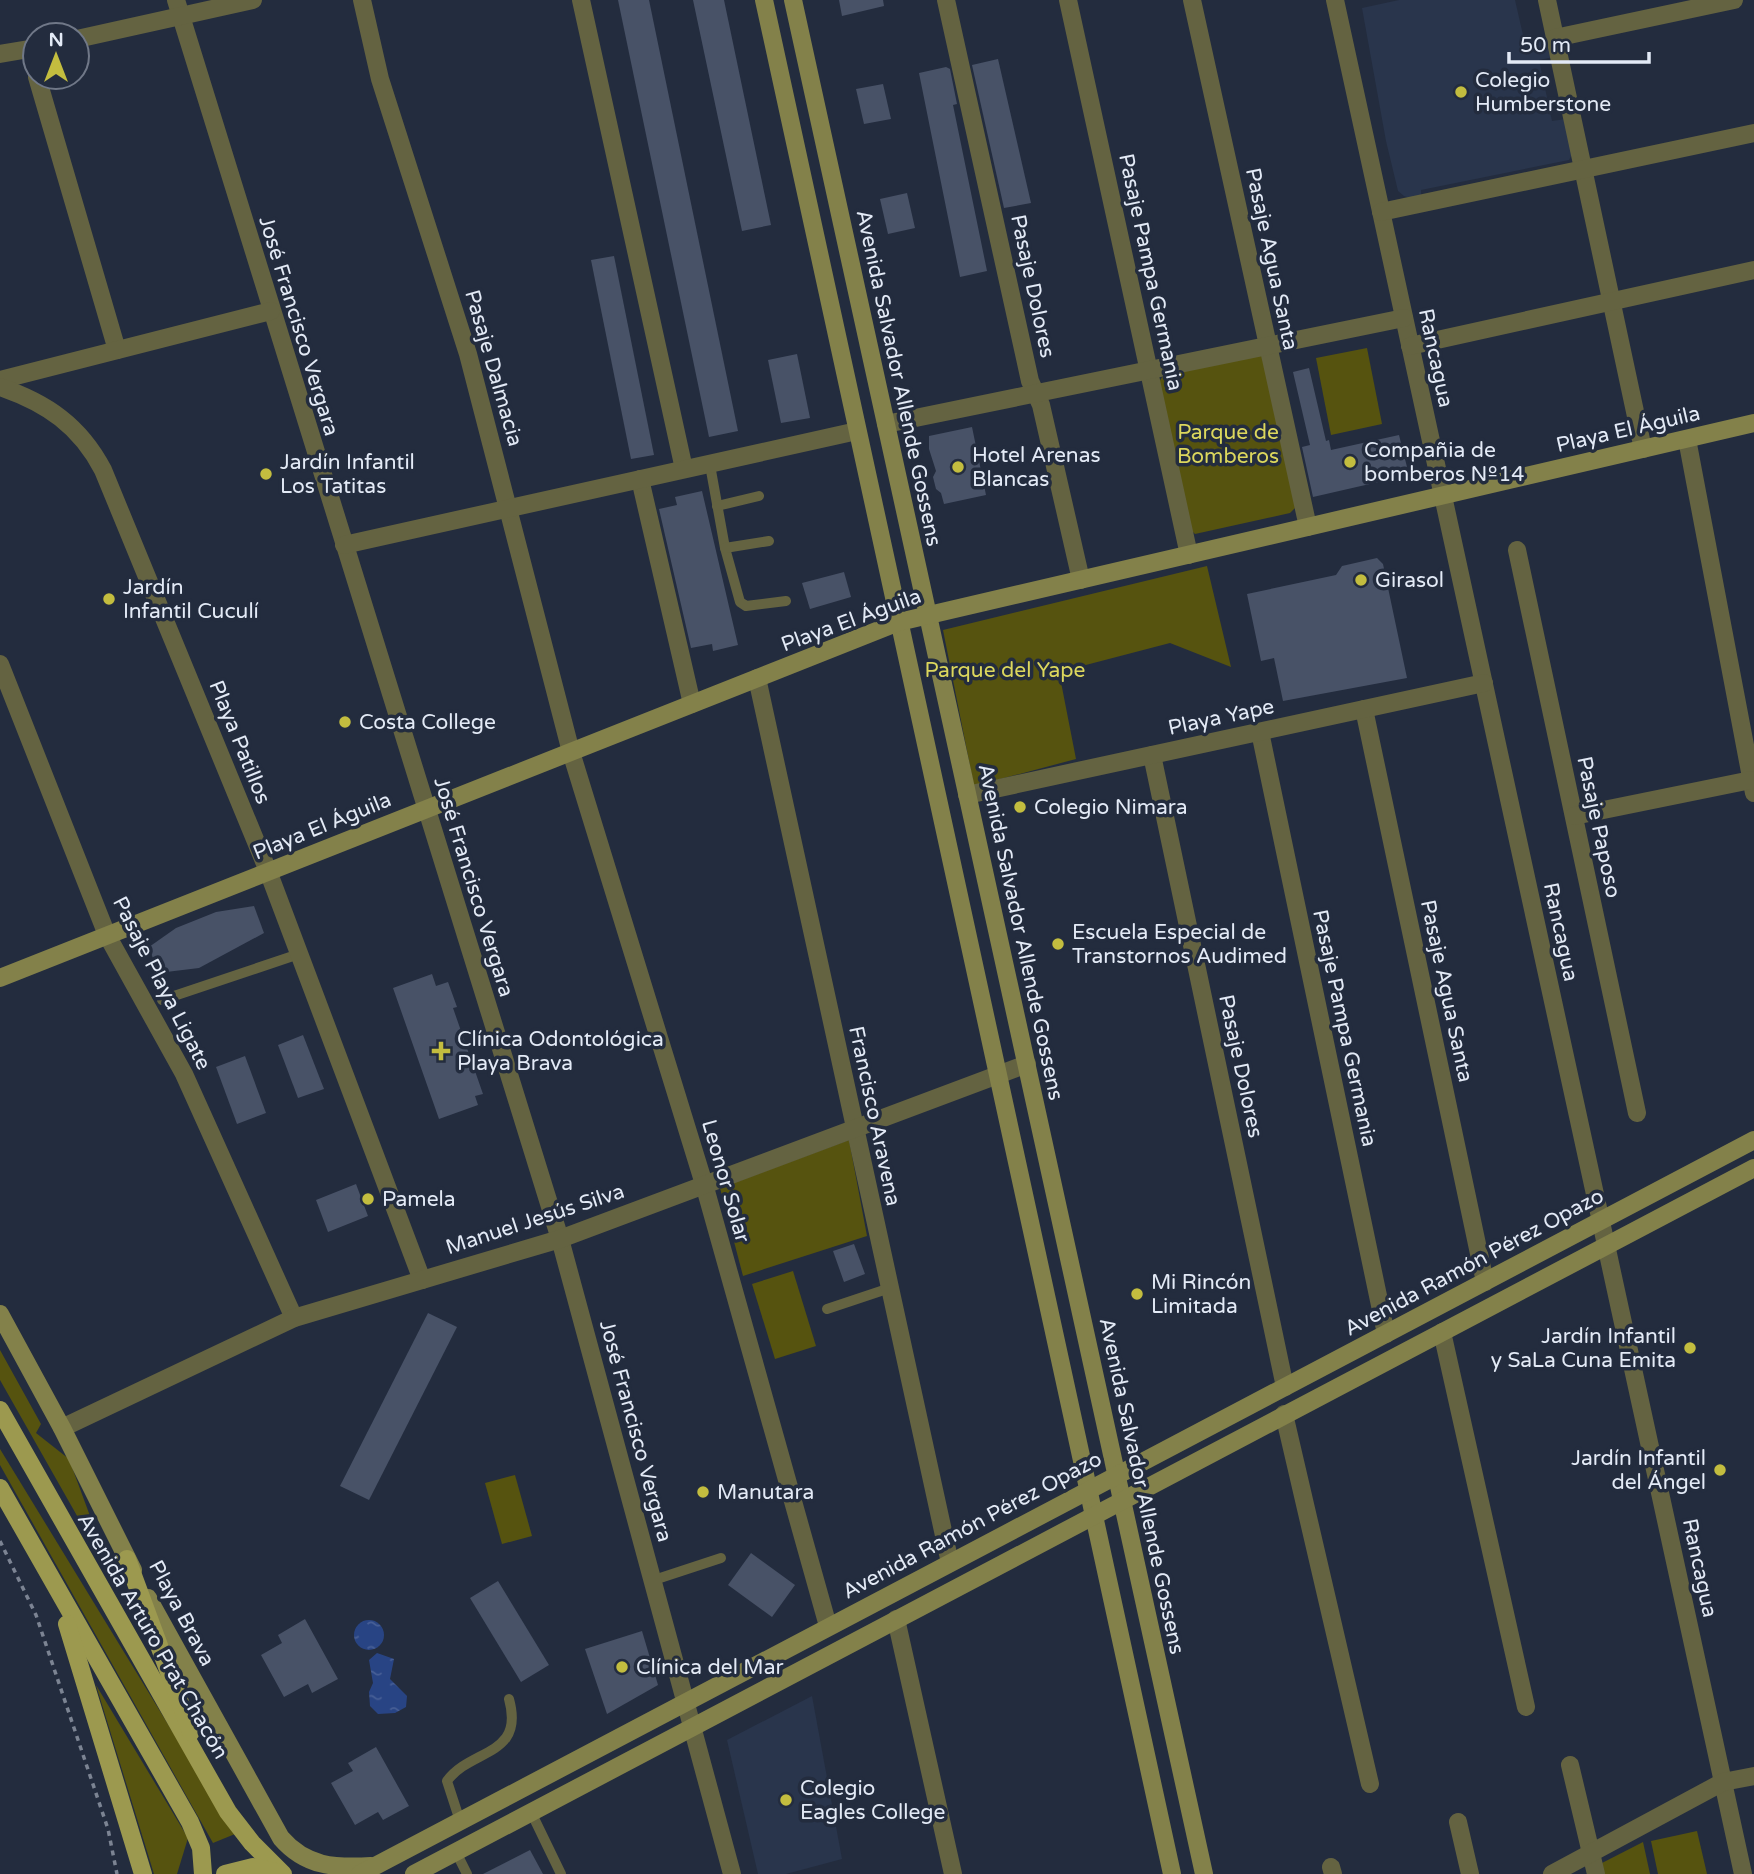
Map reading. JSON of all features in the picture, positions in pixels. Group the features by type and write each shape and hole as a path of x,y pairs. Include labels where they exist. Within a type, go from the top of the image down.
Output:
{"main road":[{"path":"764,0 1172,1874"},
{"name":"Avenida Salvador Allende Gossens","path":"793,0 1204,1874"},
{"name":"Playa El Águila","path":"0,978 899,622 1754,423"},
{"name":"Avenida Ramón Pérez Opazo","path":"367,1870 1754,1140"},
{"path":"414,1874 1754,1168"},
{"name":"Playa Brava","path":"0,1314 202,1700 281,1838 299,1855 320,1865 367,1870"},
{"name":"Avenida Arturo Prat Chacón","path":"0,1410 206,1775 240,1828 283,1874"},
{"path":"0,1488 57,1594 196,1834 203,1874"},
{"path":"127,1559 206,1775"},
{"path":"57,1594 143,1874"},
{"name":"Avenida Arturo Prat Chacón","path":"225,1874 253,1867 283,1874"}],"street":[{"path":"91,34 177,8 253,0"},
{"name":"Pasaje Dalmacia","path":"362,0 380,79 450,292 509,508 571,752"},
{"path":"580,0 684,470"},
{"name":"Pasaje Dolores","path":"947,0 1035,393 1041,405 1081,580"},
{"name":"Pasaje Pampa Germania","path":"1068,0 1189,555"},
{"name":"Pasaje Agua Santa","path":"1192,0 1308,527"},
{"name":"Rancagua","path":"1335,0 1743,1874"},
{"path":"1546,0 1643,449"},
{"path":"1555,38 1681,6 1734,0"},
{"name":"José Francisco Vergara","path":"177,8 560,1238 732,1874"},
{"path":"0,54 21,51"},
{"path":"41,91 117,350"},
{"path":"1381,212 1754,134"},
{"path":"1410,346 1754,271"},
{"path":"0,380 271,311"},
{"path":"886,424 1404,318"},
{"name":"Playa Patillos","path":"0,387 30,398 61,417 83,437 94,452 113,492 268,872 422,1280"},
{"path":"344,545 857,431"},
{"path":"1574,816 1753,786 1687,439"},
{"path":"640,479 692,704"},
{"name":"Pasaje Paposo","path":"1517,550 1637,1113"},
{"name":"Pasaje Playa Ligate","path":"0,664 107,935 184,1074 294,1318"},
{"name":"Francisco Aravena","path":"757,678 950,1563"},
{"name":"Playa Yape","path":"967,795 1484,683"},
{"name":"Pasaje Agua Santa","path":"1364,709 1485,1282"},
{"name":"Pasaje Pampa Germania","path":"1260,732 1386,1334"},
{"name":"Leonor Solar","path":"571,752 704,1184 828,1626"},
{"name":"Pasaje Dolores","path":"1152,755 1285,1387"},
{"name":"Manuel Jesús Silva","path":"62,1428 294,1318 560,1238 1027,1064"},
{"path":"1443,1332 1527,1707"},
{"path":"1284,1414 1370,1784"},
{"path":"895,1619 953,1874"},
{"path":"1570,1765 1596,1874"},
{"path":"1552,1874 1723,1782 1754,1776"},
{"path":"1458,1822 1470,1874"}],"lane":[{"path":"710,464 724,548 740,601 746,606 786,601"},
{"path":"717,506 759,496"},
{"path":"724,548 769,541"},
{"path":"162,1000 299,954"},
{"path":"827,1309 890,1288"},
{"path":"654,1580 721,1558"},
{"path":"460,1821 447,1781 452,1774 491,1752 508,1736 515,1718 509,1699"},
{"path":"531,1812 561,1874"},
{"path":"456,1852 467,1874"}],"path":[{"path":"0,1541 36,1615 108,1829 117,1874"}],"shaded area":[{"name":"Colegio Humberstone","path":"1399,0 1515,0 1523,35 1531,34 1532,38 1549,35 1554,57 1539,60 1552,121 1566,119 1572,154 1569,160 1421,190 1421,196 1413,199 1398,191 1386,141 1362,8"},
{"name":"Colegio Eagles College","path":"812,1696 842,1859 786,1874 758,1874 727,1740"}],"green space":[{"path":"1367,348 1382,424 1331,435 1316,358"},
{"name":"Parque de Bomberos","path":"1257,352 1265,358 1297,506 1290,513 1195,534 1190,529 1159,382 1166,371"},
{"name":"Parque del Yape","path":"1207,566 1231,667 1170,643 1059,672 1076,759 974,786 943,630"},
{"path":"849,1140 867,1236 743,1276 720,1188"},
{"path":"793,1271 816,1346 775,1359 752,1284"},
{"path":"0,1350 41,1424 36,1433 69,1459 114,1581 0,1380"},
{"path":"0,1449 235,1834 213,1843 0,1465"},
{"path":"515,1475 532,1536 502,1544 485,1483"},
{"path":"96,1685 188,1838 177,1874 154,1874"},
{"path":"1697,1831 1707,1874 1658,1874 1651,1841"},
{"path":"1643,1842 1650,1874 1604,1874 1602,1863"}],"water":[{"path":"369,1620 380,1624 384,1635 380,1646 369,1650 358,1646 354,1635 358,1624"},
{"path":"377,1653 394,1659 390,1679 407,1696 406,1707 395,1713 378,1714 370,1706 369,1692 373,1683 369,1660"}],"building":[{"path":"618,0 649,0 738,431 709,437"},
{"path":"693,0 724,0 771,225 742,231"},
{"path":"839,0 883,0 884,6 842,16"},
{"path":"998,59 1031,203 1004,208 972,65"},
{"path":"946,67 950,69 957,104 953,105 987,271 960,277 919,73"},
{"path":"883,84 891,119 864,124 856,89"},
{"path":"907,193 915,228 888,234 880,199"},
{"path":"614,256 654,455 631,459 591,260"},
{"path":"797,354 810,418 781,423 768,360"},
{"name":"Compañia de bomberos Nº14","path":"1309,368 1326,441 1329,440 1331,450 1399,435 1409,475 1313,497 1302,447 1310,445 1293,372"},
{"name":"Hotel Arenas Blancas","path":"972,427 986,495 944,504 933,477 936,471 929,449 929,436"},
{"path":"702,491 738,645 713,651 712,644 691,648 659,509 677,505 675,497"},
{"path":"1377,558 1383,564 1407,678 1283,701 1274,658 1261,661 1247,594 1336,575 1342,566"},
{"path":"844,572 851,597 810,609 802,583"},
{"path":"254,906 264,933 199,968 158,973 149,947 176,928 216,912"},
{"name":"Clínica Odontológica Playa Brava","path":"432,974 436,986 448,982 457,1007 453,1008 483,1094 475,1096 478,1105 439,1119 393,988"},
{"path":"303,1035 324,1089 298,1098 278,1045"},
{"path":"245,1056 266,1113 237,1124 216,1067"},
{"path":"356,1184 368,1216 328,1232 316,1200"},
{"path":"854,1244 865,1274 844,1282 833,1251"},
{"path":"428,1313 457,1327 369,1500 340,1486"},
{"path":"751,1553 795,1585 772,1617 728,1585"},
{"path":"498,1581 549,1665 521,1682 470,1598"},
{"path":"305,1619 338,1679 312,1693 308,1684 284,1697 261,1655 282,1643 278,1635"},
{"name":"Clínica del Mar","path":"642,1631 658,1685 607,1714 585,1649"},
{"path":"376,1747 409,1806 383,1820 378,1812 355,1825 331,1783 353,1771 348,1763"},
{"path":"530,1850 543,1874 483,1874"}],"place":[{"name":"Colegio Humberstone","path":"1461,92"},
{"name":"Compañia de bomberos Nº14","path":"1350,462"},
{"name":"Hotel Arenas Blancas","path":"958,467"},
{"name":"Jardín Infantil Los Tatitas","path":"266,474"},
{"name":"Girasol","path":"1361,580"},
{"name":"Jardín Infantil Cuculí","path":"109,599"},
{"name":"Costa College","path":"345,722"},
{"name":"Colegio Nimara","path":"1020,807"},
{"name":"Escuela Especial de Transtornos Audimed","path":"1058,944"},
{"name":"Clínica Odontológica Playa Brava","path":"441,1051"},
{"name":"Pamela","path":"368,1199"},
{"name":"Mi Rincón Limitada","path":"1137,1294"},
{"name":"Jardín Infantil y SaLa Cuna Emita","path":"1690,1348"},
{"name":"Jardín Infantil del Ángel","path":"1720,1470"},
{"name":"Manutara","path":"703,1492"},
{"name":"Clínica del Mar","path":"622,1667"},
{"name":"Colegio Eagles College","path":"786,1800"}]}
